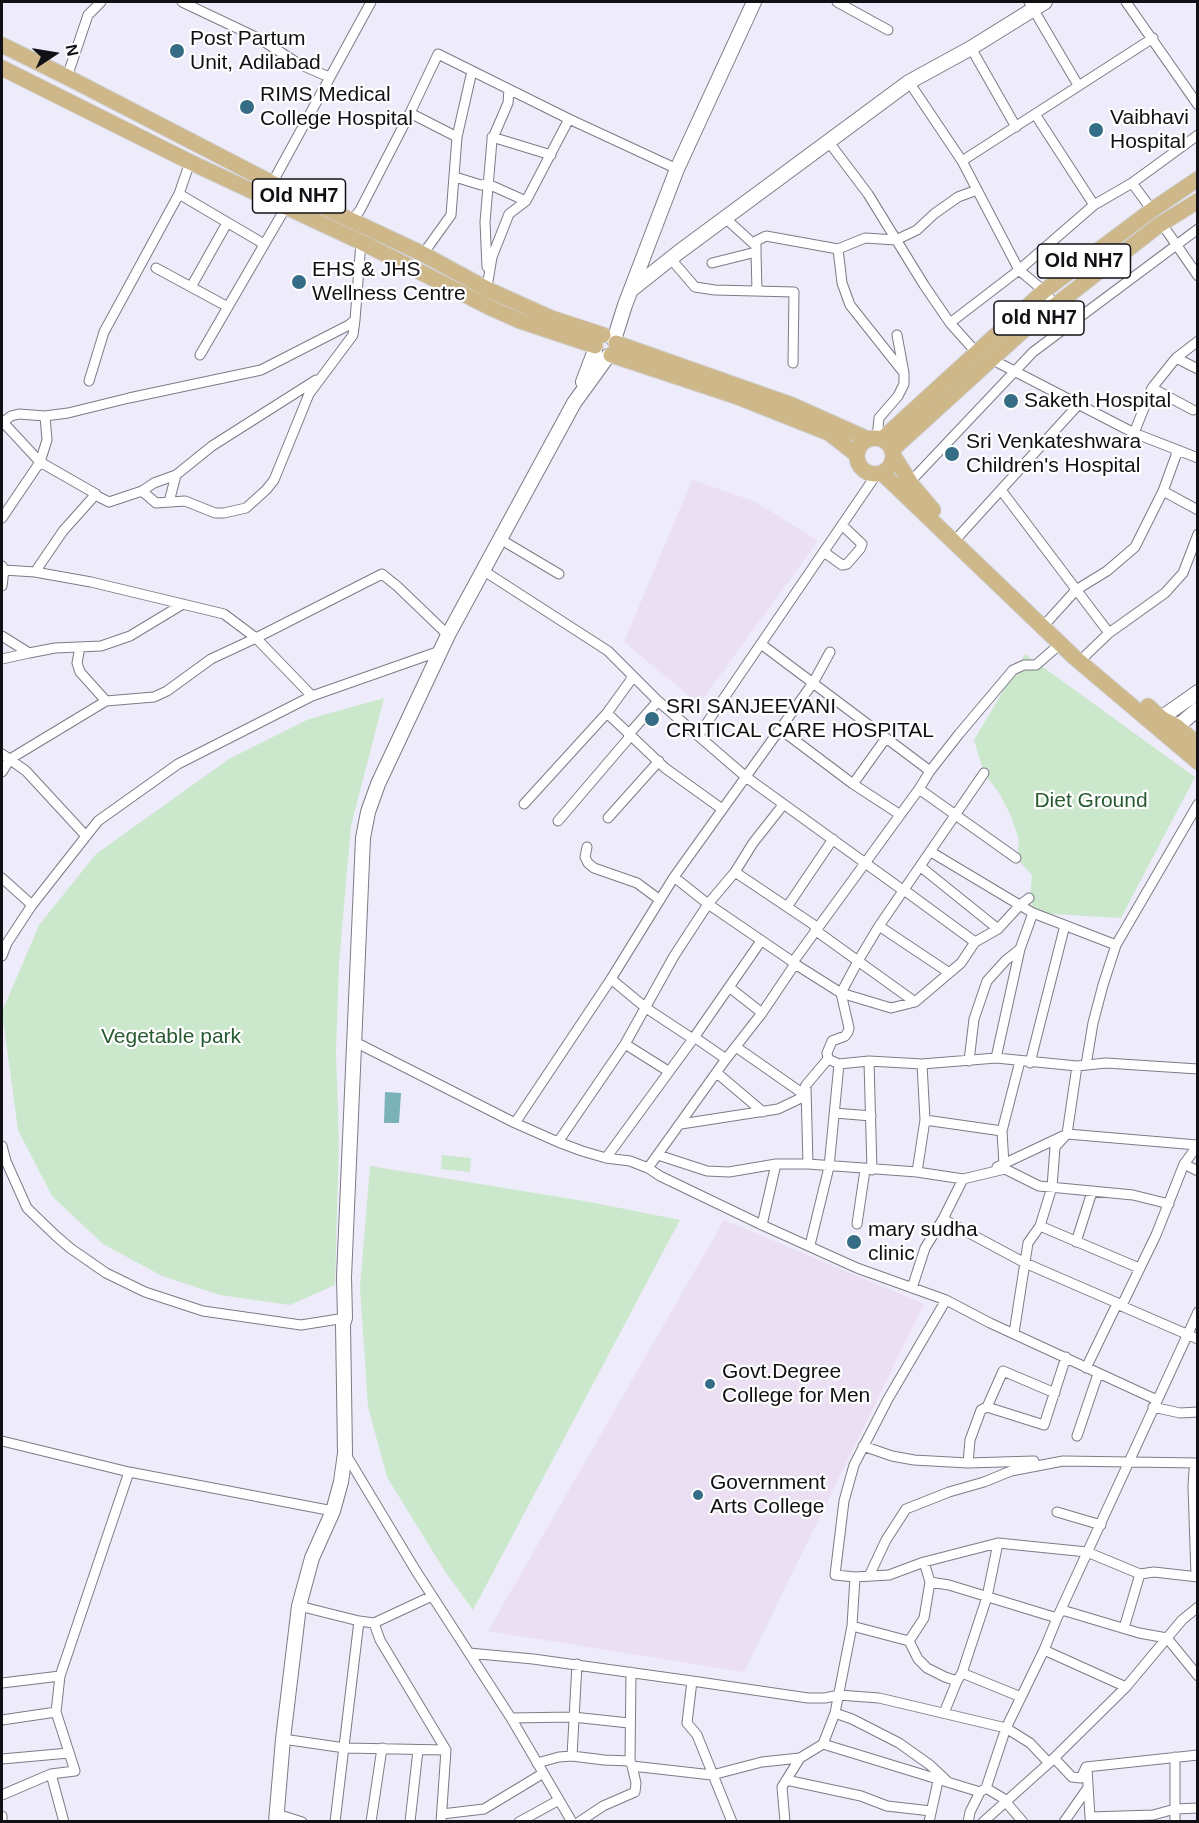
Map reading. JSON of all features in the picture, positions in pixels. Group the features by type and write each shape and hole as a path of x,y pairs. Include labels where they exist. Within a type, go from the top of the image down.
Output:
{"main road":[{"path":"276,1818 299,1606 312,1558 333,1511 341,1482 345,1453 344,1277 363,838 368,812 378,784 448,635 606,345 625,305 677,169 754,2"},
{"path":"631,290 909,82 971,48 1031,5 1045,2"},
{"name":"Old NH7","path":"2,45 67,77 268,190 286,207 491,308 520,321 606,345 792,405 882,444 890,466 879,474 871,474 861,469 856,459 860,445 882,444 976,352 1044,291 1197,179"},
{"name":"Old NH7","path":"2,68 190,162 352,221 606,345 836,437 856,454"},
{"name":"old NH7","path":"882,444 991,359 1055,305 1162,224 1197,201"},
{"path":"882,444 910,482 958,537 1165,726 1197,762"},
{"path":"879,474 1060,644 1165,726 1197,744"},
{"path":"1165,726 1197,692"},
{"path":"1165,726 1197,709"}],"street":[{"path":"67,77 88,15 101,2"},
{"path":"182,2 261,39 299,64 329,77"},
{"path":"268,190 371,2"},
{"path":"837,2 888,30"},
{"path":"1126,2 1197,105"},
{"path":"1031,5 1078,86"},
{"path":"962,161 1153,38"},
{"path":"971,48 1016,127"},
{"path":"352,221 360,210 410,113 438,54 677,169"},
{"path":"423,254 451,214 457,137 472,71"},
{"path":"909,82 962,161 1018,270 1044,291 1055,305"},
{"path":"488,286 485,222 492,137 508,103 509,89"},
{"path":"410,113 457,137"},
{"path":"1035,114 1094,205"},
{"path":"488,286 492,257 509,214 526,201 569,119"},
{"path":"950,322 1018,270 1094,205 1132,183 1197,135"},
{"path":"492,137 551,155"},
{"path":"828,141 868,194 950,322 976,352"},
{"path":"89,381 104,332 179,194 190,162"},
{"path":"455,177 488,184 526,201"},
{"path":"1132,183 1152,210"},
{"path":"757,291 756,241 766,236 838,249 865,238 896,240 917,230 934,214 958,197 977,190"},
{"path":"179,194 264,244"},
{"path":"200,355 286,207"},
{"path":"725,218 756,249"},
{"path":"191,287 227,223"},
{"path":"1162,224 1197,276"},
{"path":"910,482 1033,352 1197,229"},
{"path":"142,491 154,502 183,501 219,514 239,510 251,504 266,490 274,480 309,394 353,335 361,242"},
{"path":"712,263 756,249"},
{"path":"838,249 842,283 850,305 904,373"},
{"path":"671,259 695,287 715,290 794,292 793,363"},
{"path":"156,268 228,307"},
{"path":"321,377 212,446 176,475 154,483 142,491 109,502 40,462 2,422 19,414 45,416 68,413 261,370 355,320"},
{"path":"882,444 879,418 898,396 904,384 897,335"},
{"path":"1134,433 1152,388 1176,358 1197,342"},
{"path":"1176,358 1197,369"},
{"path":"991,359 1134,433 1197,458"},
{"path":"1152,388 1193,410"},
{"path":"958,537 1078,405"},
{"path":"2,518 40,462 47,436 45,416"},
{"path":"1048,621 1076,591 1107,571 1135,547 1163,491 1178,450"},
{"path":"698,736 879,474"},
{"path":"169,502 176,475"},
{"path":"173,486 183,501"},
{"path":"1001,489 1109,633"},
{"path":"1163,491 1197,510"},
{"path":"35,572 63,531 95,495"},
{"path":"824,552 842,565 847,564 860,549 862,544 842,525"},
{"path":"1086,655 1109,633 1165,593 1183,573 1197,534"},
{"path":"500,539 559,574"},
{"path":"2,586 2,568 35,572 91,582 224,614 256,638 312,696"},
{"path":"484,571 608,651 658,701 746,777 975,942"},
{"path":"2,772 6,757 106,701 154,697 167,691 211,659 382,574 448,635"},
{"path":"2,659 55,648 101,646 130,636 183,604"},
{"path":"2,636 29,653"},
{"path":"760,644 930,771"},
{"path":"648,1168 762,1013 816,929 930,771 1013,670 1024,665 1036,665 1060,644"},
{"path":"80,647 77,663 80,672 106,701"},
{"path":"2,956 32,904 98,821 178,764 312,696 440,651"},
{"path":"515,1123 611,979 674,877 813,683 830,652"},
{"path":"524,804 607,713 633,677"},
{"path":"558,821 658,701"},
{"path":"607,713 659,761 722,809"},
{"path":"780,729 853,784 899,814"},
{"path":"853,784 886,738"},
{"path":"6,757 26,771 86,836"},
{"path":"608,818 659,761"},
{"path":"681,1124 778,1109 799,1099 804,1089 828,1059 827,1053 832,1041 845,1036 848,1032 842,993 858,961 879,926 984,773"},
{"path":"919,789 1016,858"},
{"path":"1014,1333 1028,1243 1040,1226 1052,1187 1056,1147 1067,1134 1100,994 1116,945 1197,804"},
{"path":"558,1142 625,1044 674,956 708,904 735,872 753,843 783,805"},
{"path":"787,907 833,839"},
{"path":"587,847 585,857 594,868 637,883 660,900"},
{"path":"931,852 1033,913 1116,945"},
{"path":"921,867 998,929"},
{"path":"735,872 787,907 915,1002"},
{"path":"674,877 761,941 842,993 891,1008 915,1002 960,963 975,942 998,929 1029,898"},
{"path":"2,878 32,904"},
{"path":"996,1059 1020,949 1033,913"},
{"path":"1030,1062 1065,925"},
{"path":"879,926 948,972"},
{"path":"606,1158 761,941"},
{"path":"969,1061 974,1019 987,981 1006,960 1020,949"},
{"path":"611,979 646,1008 726,1059"},
{"path":"729,987 762,1013"},
{"path":"354,1041 515,1123 558,1142 606,1158 630,1161 648,1168 762,1225 857,1268 946,1300 1155,1404 1180,1413 1197,1412"},
{"path":"625,1044 668,1071"},
{"path":"736,1047 804,1089"},
{"path":"828,1059 839,1064 869,1061 922,1064 996,1059 1082,1066 1106,1063 1197,1069"},
{"path":"869,1061 870,1170"},
{"path":"1004,1165 1002,1131 1020,1061"},
{"path":"810,1245 829,1167 839,1064"},
{"path":"917,1172 925,1120 922,1064"},
{"path":"717,1073 763,1112"},
{"path":"804,1089 808,1164"},
{"path":"835,1113 871,1116"},
{"path":"925,1120 1002,1131"},
{"path":"912,1288 925,1248 963,1179 1004,1165 1067,1134 1197,1145 1184,1164 1173,1188 1169,1204 1139,1268 1086,1368"},
{"path":"2,1146 6,1161 27,1208 54,1235 106,1273 145,1292 203,1311 301,1326 345,1318"},
{"path":"658,1155 707,1171 729,1172 776,1164 808,1164 917,1172 963,1179 1005,1169 1039,1186 1133,1195 1169,1204"},
{"path":"762,1225 776,1164"},
{"path":"1184,1164 1197,1171"},
{"path":"857,1224 864,1170 870,1170"},
{"path":"1076,1242 1092,1192"},
{"path":"943,1219 1025,1263 1197,1339"},
{"path":"1040,1226 1139,1268"},
{"path":"863,1446 914,1460 968,1463 1130,1461 1197,1465 1194,1470 1196,1576 1154,1572 1140,1574 1087,1552 998,1543 924,1562 889,1575 855,1577 835,1575 848,1482 863,1446 888,1399 946,1300"},
{"path":"968,1821 970,1812 983,1790 1006,1728 1044,1650 1197,1312"},
{"path":"987,1407 1044,1425 1066,1358"},
{"path":"968,1463 970,1440 981,1410 987,1407 1003,1371 1055,1393"},
{"path":"1077,1436 1098,1374"},
{"path":"2,1441 129,1472 333,1511"},
{"path":"345,1453 432,1596 511,1718 542,1774 572,1821"},
{"path":"869,1576 895,1524 906,1509 912,1505 1011,1471 1063,1461"},
{"path":"2,1795 51,1774 75,1772 56,1712 60,1676 129,1472"},
{"path":"1057,1512 1101,1524"},
{"path":"944,1713 987,1597 998,1543"},
{"path":"909,1641 924,1618 930,1582 924,1562"},
{"path":"1124,1628 1140,1574"},
{"path":"537,1763 572,1756 712,1775 762,1762 800,1758 823,1744 835,1713 852,1626 855,1577"},
{"path":"930,1582 949,1585 1057,1618"},
{"path":"299,1606 374,1623 432,1596"},
{"path":"983,1821 1052,1761 1126,1687 1182,1620 1197,1607"},
{"path":"1062,1610 1167,1638 1197,1676"},
{"path":"335,1821 359,1621"},
{"path":"374,1623 380,1640 446,1750 441,1818 484,1809 542,1774"},
{"path":"852,1626 909,1641 918,1659 927,1668 1021,1697"},
{"path":"1044,1650 1126,1687"},
{"path":"470,1653 577,1664 808,1698 838,1695 879,1698 1006,1728 1030,1743 1072,1776 1081,1778 1086,1767"},
{"path":"572,1756 577,1664"},
{"path":"579,1821 603,1806 634,1792 636,1783 631,1764 629,1723 631,1672"},
{"path":"2,1683 60,1676"},
{"path":"692,1681 687,1723 697,1735 732,1821"},
{"path":"2,1720 56,1712"},
{"path":"835,1713 891,1738 930,1766 943,1781"},
{"path":"511,1718 573,1717 629,1723"},
{"path":"283,1739 345,1748 446,1750"},
{"path":"823,1744 943,1781 983,1790 1005,1801 1023,1821"},
{"path":"371,1821 382,1748"},
{"path":"410,1821 418,1750"},
{"path":"2,1759 69,1753"},
{"path":"1086,1767 1197,1755"},
{"path":"1175,1757 1175,1821"},
{"path":"785,1821 782,1787 800,1758"},
{"path":"1086,1767 1090,1819 1153,1815 1175,1809 1197,1808"},
{"path":"51,1774 64,1821"},
{"path":"786,1780 861,1796 887,1806 931,1811"},
{"path":"929,1821 943,1781"},
{"path":"1064,1821 1087,1789"},
{"path":"519,1821 559,1800"},
{"path":"2,1816 2,1821"},
{"path":"276,1818 302,1821"}],"shaded area":[{"path":"692,480 754,501 818,541 699,704 624,642"},
{"name":"Government Arts College","path":"724,1220 924,1304 744,1672 488,1631"}],"green space":[{"name":"Diet Ground","path":"1025,654 1195,777 1121,918 1035,913 1030,896 1032,875 1017,859 1019,840 1011,816 999,793 984,773 974,740"},
{"name":"Vegetable park","path":"384,698 351,826 339,963 336,1053 339,1139 335,1285 290,1305 220,1295 162,1276 103,1244 52,1196 18,1130 2,1012 39,925 96,854 229,759 309,719"},
{"path":"442,1155 471,1158 470,1172 441,1169"},
{"path":"370,1166 590,1202 680,1220 473,1610 446,1573 387,1477 368,1407 360,1288"}],"water":[{"path":"385,1092 401,1093 399,1123 384,1123"}],"place":[{"name":"Post Partum Unit, Adilabad","path":"177,51"},
{"name":"RIMS Medical College Hospital","path":"247,107"},
{"name":"Vaibhavi Hospital","path":"1096,130"},
{"name":"EHS & JHS Wellness Centre","path":"299,282"},
{"name":"Saketh Hospital","path":"1011,401"},
{"name":"Sri Venkateshwara Children's Hospital","path":"952,454"},
{"name":"SRI SANJEEVANI CRITICAL CARE HOSPITAL","path":"652,719"},
{"name":"mary sudha clinic","path":"854,1242"},
{"name":"Govt.Degree College for Men","path":"710,1384"},
{"name":"Government Arts College","path":"698,1495"}]}
